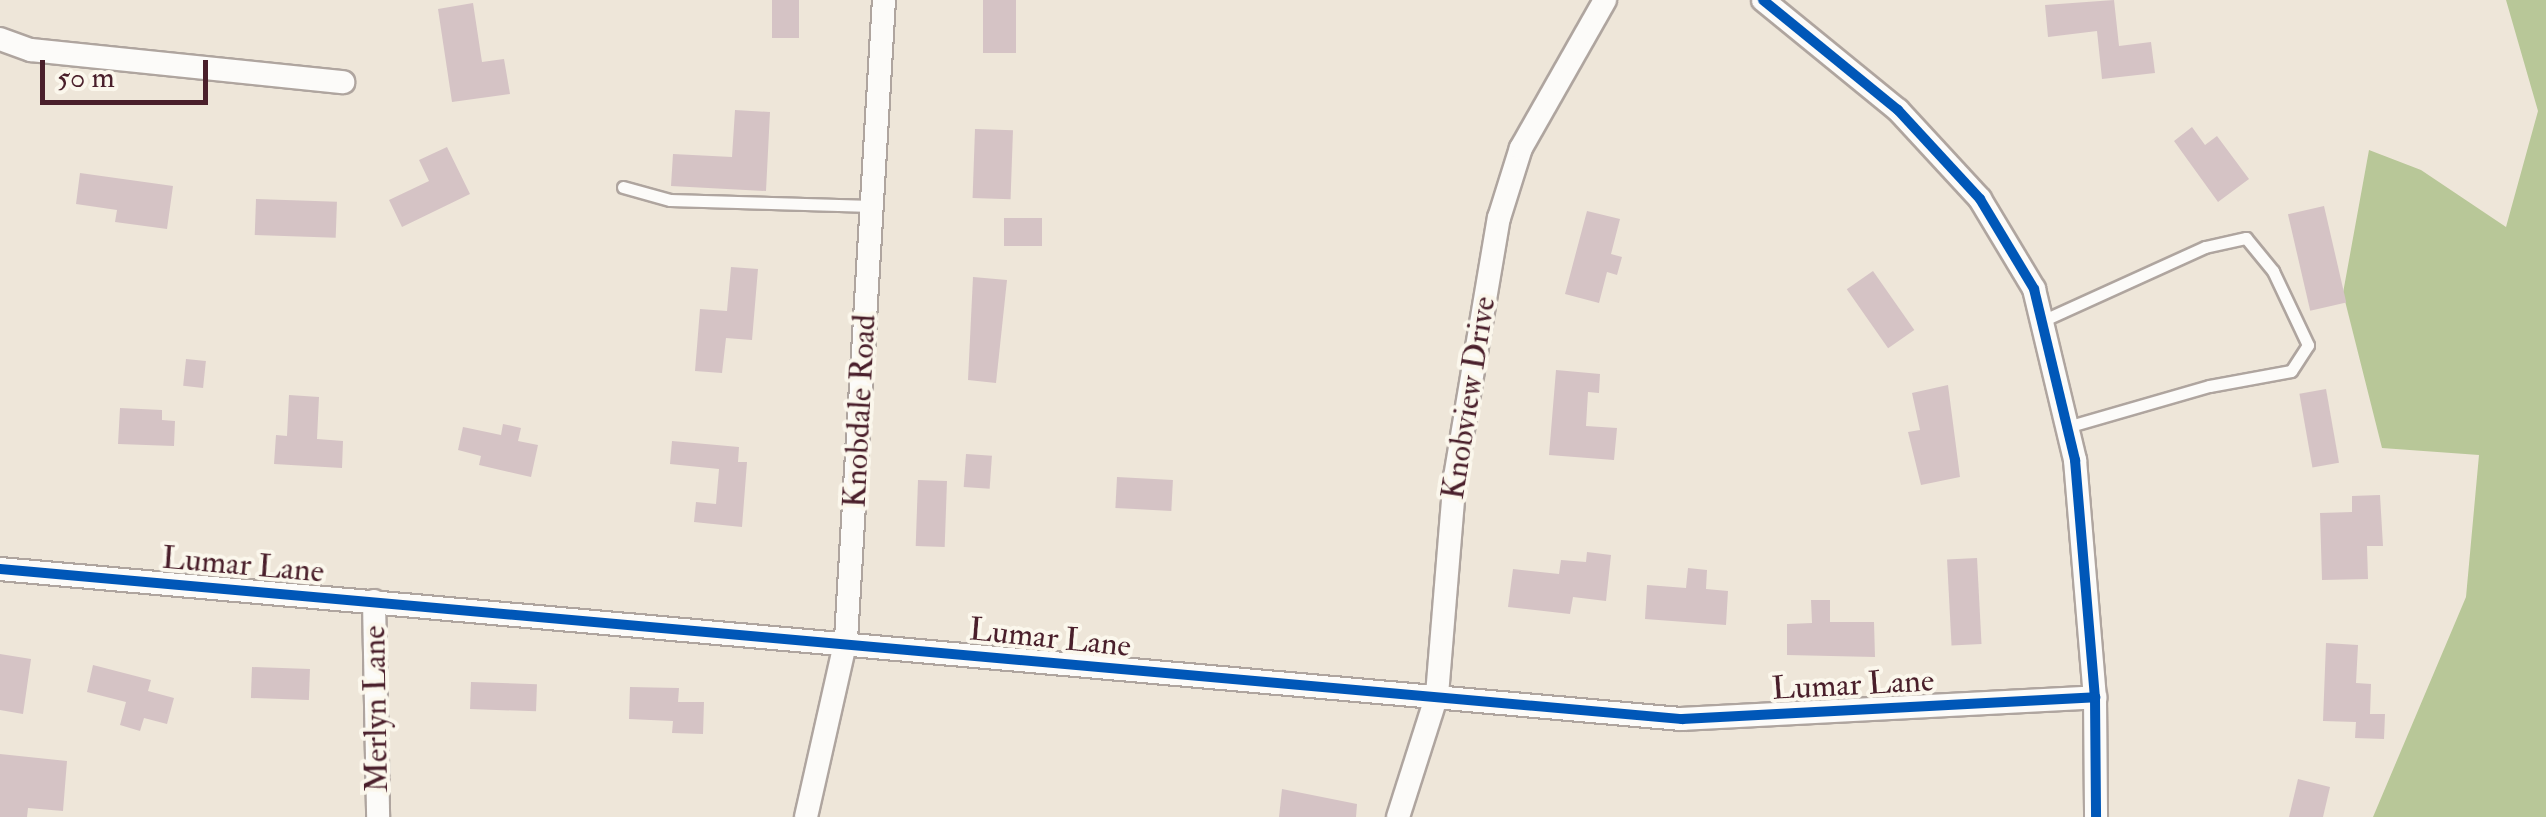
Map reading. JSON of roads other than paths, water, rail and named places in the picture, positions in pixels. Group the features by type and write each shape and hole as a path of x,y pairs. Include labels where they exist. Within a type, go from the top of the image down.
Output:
{"street":[{"name":"Knobdale Road","path":"806,817 846,640 884,0"},
{"name":"Knobview Drive","path":"1398,817 1436,695 1455,477 1499,218 1521,148 1605,0"},
{"path":"1763,0 1898,110 1980,199 2034,289 2067,427 2095,698 2096,817"},
{"path":"0,39 31,50 343,82"},
{"name":"Lumar Lane","path":"0,568 846,640 1100,670 1436,695 1682,719 2095,698"},
{"name":"Merlyn Lane","path":"374,601 378,817"}],"lane":[{"path":"624,187 670,200 872,206"},
{"path":"2042,322 2205,247 2246,238 2273,270 2308,344 2291,371 2209,386 2067,427"}]}
